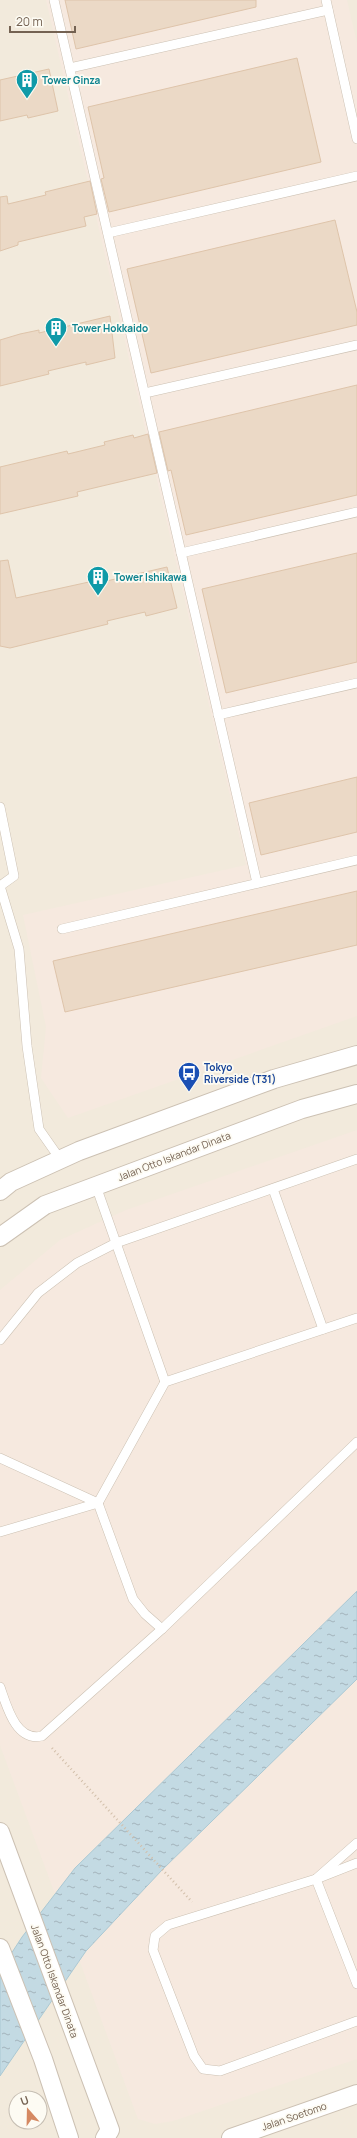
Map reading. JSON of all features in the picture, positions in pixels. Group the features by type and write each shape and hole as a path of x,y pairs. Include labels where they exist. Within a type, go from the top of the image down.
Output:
{"street":[{"path":"0,1191 11,1182 79,1151 274,1079 357,1055"},
{"name":"Jalan Otto Iskandar Dinata","path":"0,1237 45,1205 302,1109 357,1094"},
{"name":"Jalan Otto Iskandar Dinata","path":"0,1832 26,1898 107,2134"},
{"path":"0,1948 43,2059 69,2138"},
{"name":"Jalan Soetomo","path":"231,2138 357,2094"}],"lane":[{"path":"54,0 257,883"},
{"path":"326,0 357,139"},
{"path":"70,68 328,10"},
{"path":"108,233 357,176"},
{"path":"145,393 357,345"},
{"path":"181,552 357,512"},
{"path":"218,715 357,683"},
{"path":"0,807 14,876 0,886 19,949 27,1046 39,1129 60,1160"},
{"path":"62,929 357,860"},
{"path":"0,1340 38,1293 77,1263 116,1243 273,1189 357,1158"},
{"path":"96,1186 165,1382"},
{"path":"273,1189 323,1329"},
{"path":"0,1532 98,1503 165,1382 357,1318"},
{"path":"0,1688 19,1730 34,1738 42,1736 162,1629 357,1442"},
{"path":"0,1458 98,1503 133,1599 145,1614 162,1629"},
{"path":"316,1879 357,1843"},
{"path":"357,1864 316,1879 202,1913 168,1925 155,1936 152,1950 194,2056 203,2069 220,2071 357,2020"},
{"path":"316,1879 357,1984"}],"path":[{"path":"42,1736 110,1814 202,1913"}],"shaded area":[{"path":"0,0 357,0 357,2138 0,2138"},
{"path":"46,0 347,0 357,43 357,1016 68,1118 41,1078 46,1027 23,915 246,865"},
{"path":"357,1130 357,2059 173,2121 155,2124 138,2119 0,1745 0,1290 60,1240 126,1210"}],"water":[{"path":"357,1591 357,1679 162,1870 86,1951 0,2076 0,1971 22,1937 75,1868"}],"building":[{"path":"65,0 256,0 256,7 76,49"},
{"path":"297,58 321,162 109,212 101,179 104,178 88,107"},
{"name":"Tower Ginza","path":"49,69 58,111 28,118 27,115 0,121 0,80"},
{"path":"90,181 97,214 84,217 86,226 18,242 18,245 0,251 0,197 7,196 8,204 46,195 45,192"},
{"path":"335,220 357,312 357,325 151,373 127,269"},
{"name":"Tower Hokkaido","path":"110,316 115,358 86,365 86,362 48,371 49,374 0,386 0,340 20,334 39,330 39,333"},
{"path":"357,385 357,495 186,535 171,470 168,471 159,432"},
{"path":"148,434 157,473 77,492 78,496 0,514 0,467 67,451 68,454 105,445 104,442 133,435 134,438"},
{"path":"357,553 357,662 226,693 202,589"},
{"name":"Tower Ishikawa","path":"8,560 16,598 98,580 98,583 167,567 177,608 146,616 145,612 107,621 108,624 10,648 0,646 0,561"},
{"path":"357,777 357,832 261,855 249,803"},
{"path":"357,891 357,945 65,1012 53,961"}],"place":[{"name":"Tower Ginza","path":"27,100"},
{"name":"Tower Hokkaido","path":"56,348"},
{"name":"Tower Ishikawa","path":"98,596"},
{"name":"Tokyo Riverside (T31)","path":"189,1092"}]}
